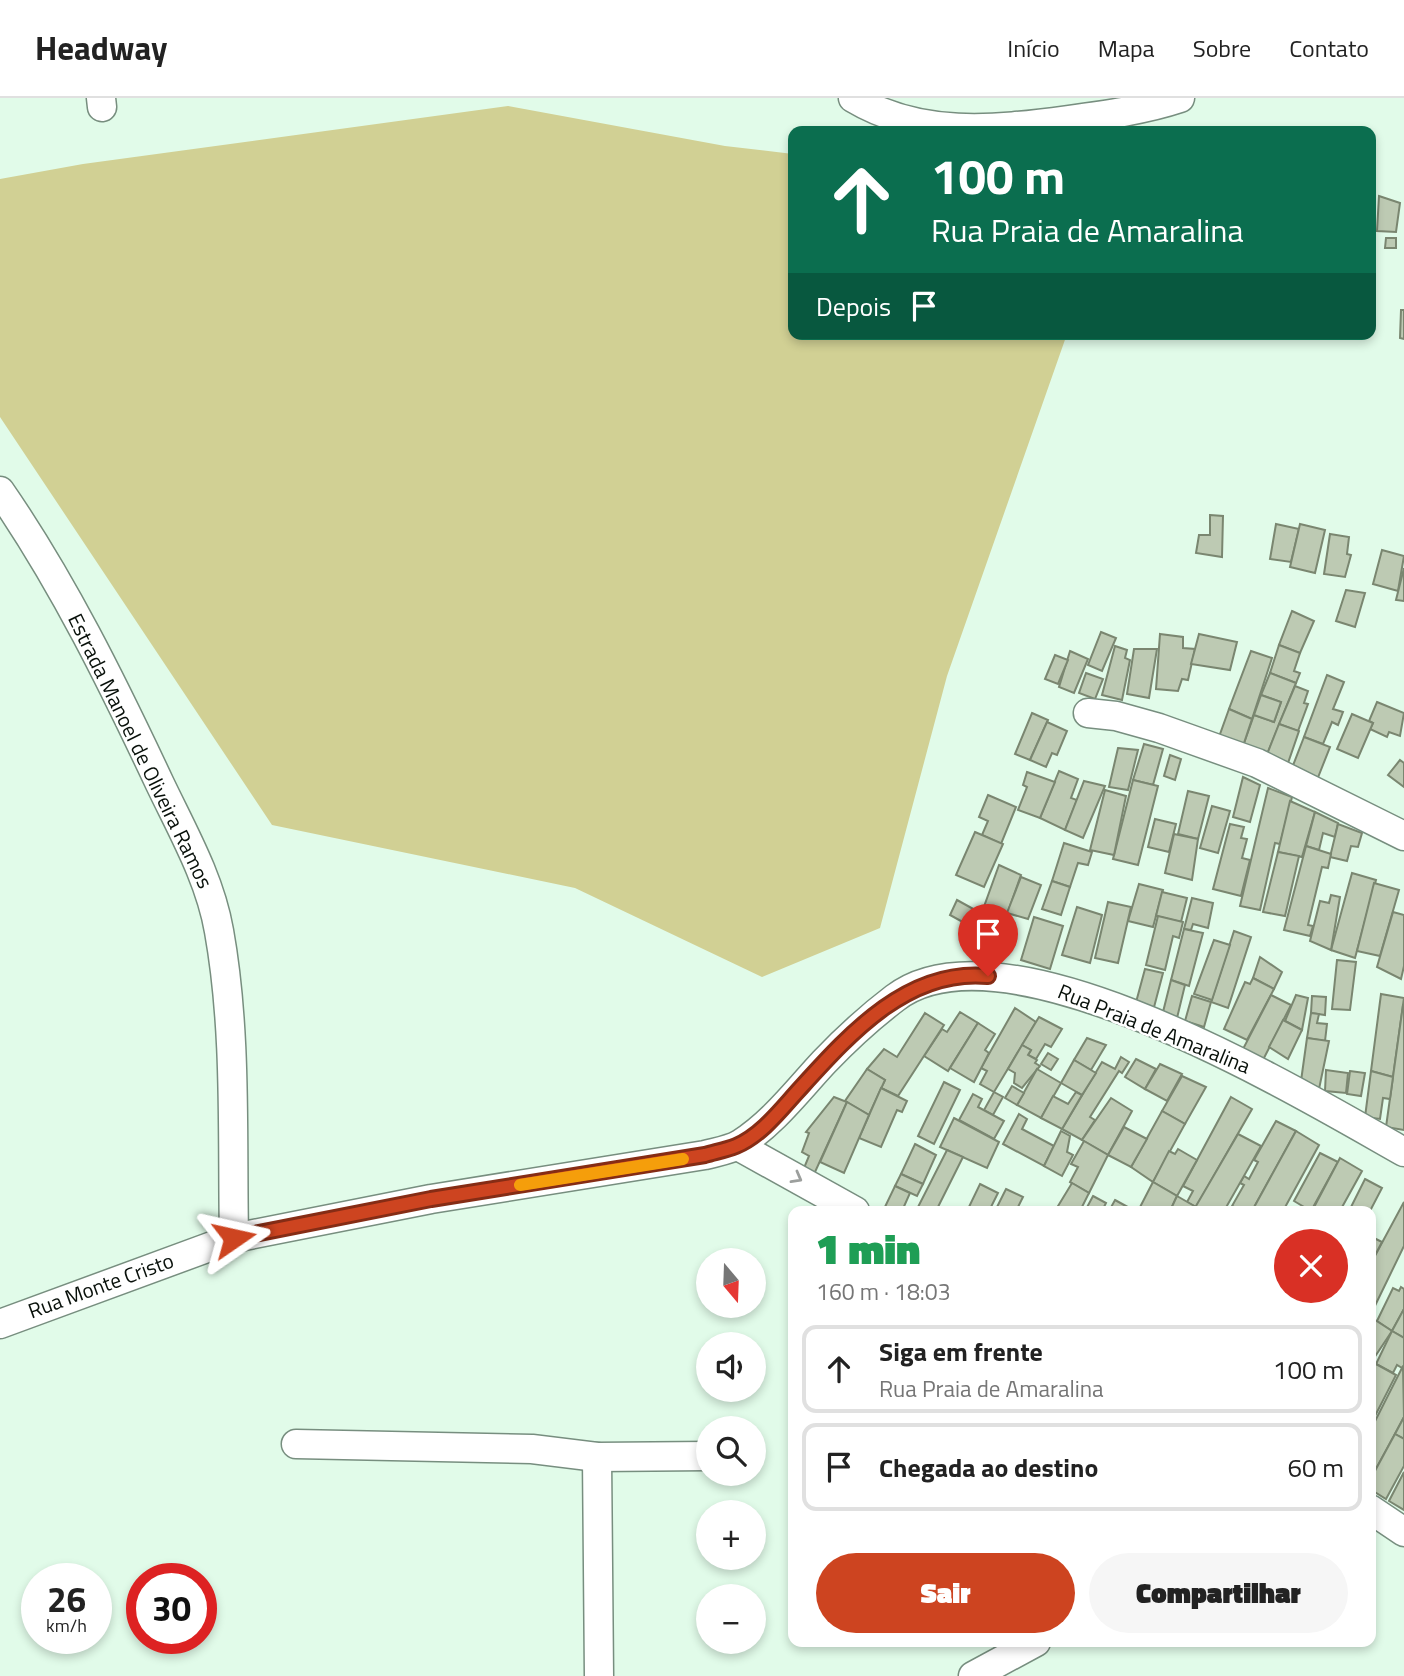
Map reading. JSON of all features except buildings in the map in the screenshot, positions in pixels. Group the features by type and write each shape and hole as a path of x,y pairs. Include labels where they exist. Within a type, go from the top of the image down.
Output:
{"street":[{"path":"853,98 877,112 935,126"},
{"path":"1025,126 1111,114 1180,98"},
{"name":"Estrada Manoel de Oliveira Ramos","path":"0,491 37,545 58,583 143,747 205,878 219,930 225,986 231,1085 234,1238"},
{"path":"1088,713 1116,716 1159,728 1257,763 1404,836"},
{"name":"Rua Praia de Amaralina","path":"738,1146 768,1123 826,1060 897,996 939,978 972,974 1054,987 1153,1024 1242,1063 1404,1152"},
{"path":"738,1146 846,1206"},
{"name":"Rua Monte Cristo","path":"0,1324 234,1238 431,1199 694,1157 738,1146"},
{"path":"296,1444 532,1448 597,1457 696,1456"},
{"path":"597,1457 599,1676"},
{"path":"1376,1513 1404,1532"},
{"path":"973,1676 1028,1647"}],"shaded area":[{"path":"508,106 725,146 788,153 788,340 1065,340 947,676 880,928 762,977 575,888 272,825 0,417 0,179 83,164"}],"slow traffic":[{"path":"520,1185 683,1159"}],"route":[{"path":"234,1238 431,1199 648,1165 738,1146 768,1123 826,1060 897,996 939,978 972,974 988,976"}]}
